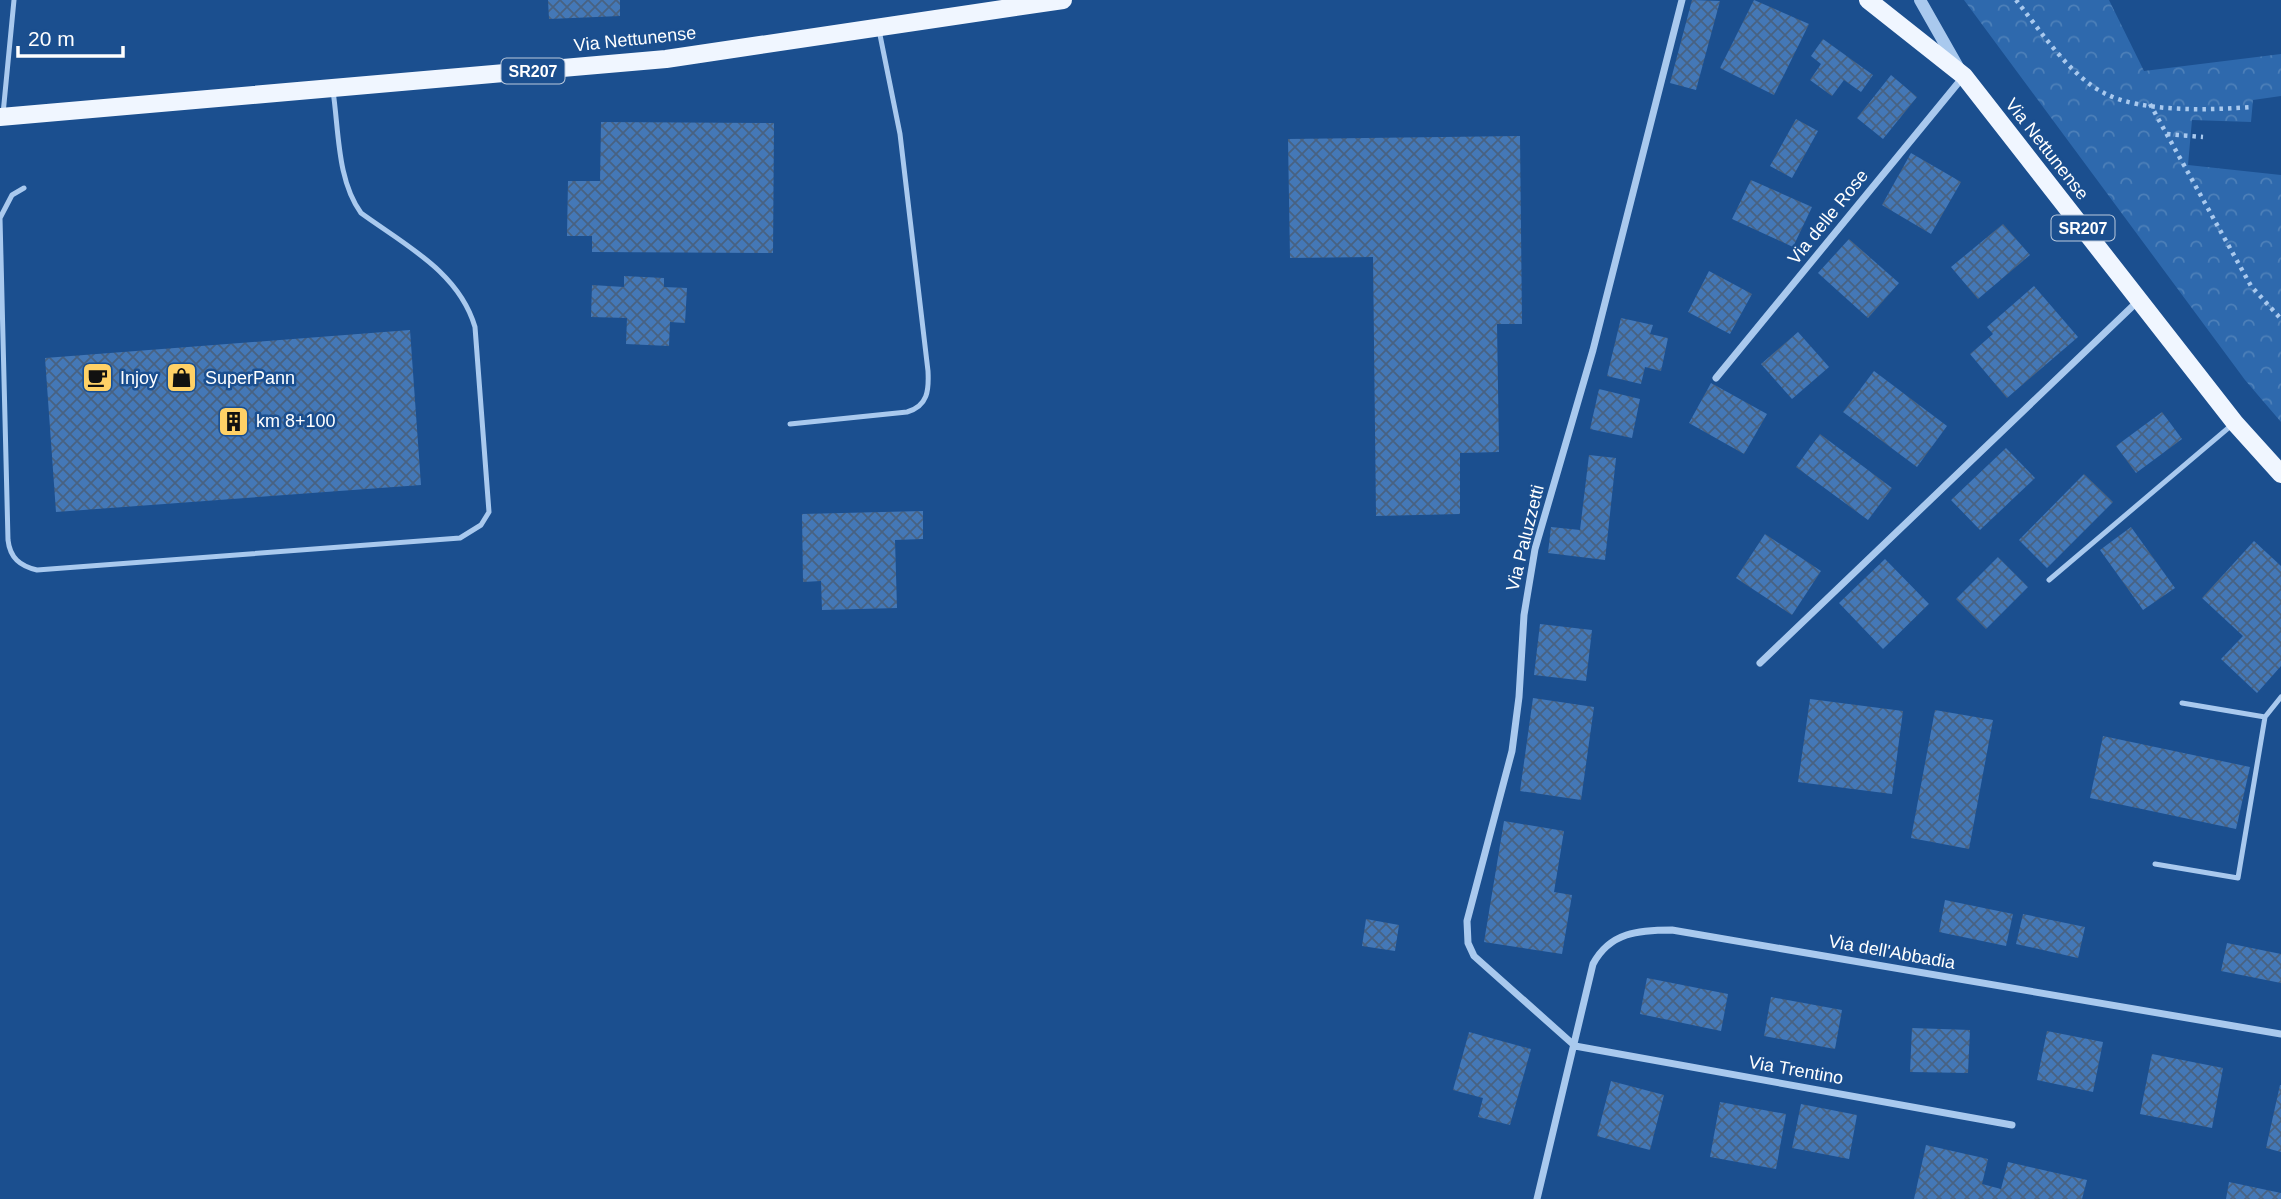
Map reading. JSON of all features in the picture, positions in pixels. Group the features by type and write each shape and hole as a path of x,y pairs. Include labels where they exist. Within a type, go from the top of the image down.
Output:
{"main road":[{"name":"Via Nettunense","path":"1,117 666,59 1063,0"},
{"name":"Via Nettunense","path":"1868,0 1964,76 2235,423 2281,474"}],"street":[{"name":"Via Paluzzetti","path":"1575,1046 1474,956 1468,943 1467,922 1512,751 1519,697 1524,615 1532,561 1592,351 1682,0"},
{"path":"1920,0 1964,76"},
{"name":"Via delle Rose","path":"1716,378 1964,76"},
{"path":"1760,663 2139,300"},
{"name":"Via dell'Abbadia","path":"1537,1199 1589,978 1598,955 1618,937 1657,930 2281,1034"},
{"name":"Via Trentino","path":"1575,1046 2012,1125"}],"lane":[{"path":"1,117 14,0"},
{"path":"790,424 907,412 920,407 927,395 928,371 900,134 878,27"},
{"path":"24,188 12,195 0,218 8,540 13,557 21,565 37,570 460,538 481,526 489,512 475,327 467,302 444,275 361,213 354,203 345,179 332,88"},
{"path":"2049,580 2235,423"},
{"path":"2155,864 2238,878 2264,717 2281,697"},
{"path":"2182,703 2264,717"}],"path":[{"path":"2016,0 2057,51 2090,84 2117,98 2212,110 2253,107"},
{"path":"2150,104 2251,286 2281,319"},
{"path":"2167,134 2203,137"}],"green space":[{"path":"1964,0 2109,0 2144,71 2281,54 2281,96 2253,100 2251,122 2192,120 2188,165 2281,175 2281,422 2245,380"}],"building":[{"path":"548,0 620,0 620,16 549,19"},
{"path":"1692,0 1720,1 1696,90 1670,83"},
{"path":"1754,0 1809,24 1774,95 1720,68"},
{"path":"1823,39 1873,75 1861,92 1844,80 1832,96 1810,80 1821,64 1811,56"},
{"path":"1891,75 1917,97 1883,139 1857,118"},
{"path":"1796,119 1818,131 1792,178 1770,166"},
{"path":"601,122 774,123 773,253 592,252 592,236 567,236 568,181 600,181"},
{"path":"1520,136 1522,324 1497,324 1499,452 1460,453 1460,514 1376,516 1373,257 1290,258 1288,139"},
{"path":"1911,153 1961,182 1931,234 1882,205"},
{"path":"1751,180 1812,207 1793,247 1732,219"},
{"path":"2003,224 2030,255 1978,299 1951,267"},
{"path":"1849,239 1899,283 1868,318 1818,273"},
{"path":"1709,271 1752,294 1730,334 1688,312"},
{"path":"624,276 664,278 664,287 687,288 685,323 670,322 669,346 626,344 627,318 591,317 592,285 624,287"},
{"path":"2034,286 2078,337 2007,398 1970,354 1993,334 1987,327"},
{"path":"1621,318 1653,325 1650,334 1668,338 1661,371 1645,367 1641,384 1607,376"},
{"name":"km 8+100","path":"410,330 421,485 56,512 45,358"},
{"path":"1798,332 1829,367 1792,399 1761,364"},
{"path":"1874,371 1947,426 1917,467 1843,412"},
{"path":"1711,383 1767,414 1744,454 1689,423"},
{"path":"1599,389 1640,399 1632,438 1590,429"},
{"path":"2162,412 2182,439 2136,473 2116,446"},
{"path":"1820,434 1892,488 1868,520 1796,467"},
{"path":"2006,448 2035,478 1980,530 1951,500"},
{"path":"1589,455 1616,458 1605,560 1548,553 1551,527 1580,530"},
{"path":"2084,474 2113,502 2047,568 2019,540"},
{"path":"923,511 923,539 895,540 897,608 822,610 821,581 803,582 802,514"},
{"path":"2131,527 2175,588 2143,610 2100,550"},
{"path":"1765,534 1821,571 1792,615 1736,578"},
{"path":"2254,541 2281,566 2281,666 2257,693 2221,659 2243,636 2202,598"},
{"path":"1998,557 2028,587 1986,629 1956,599"},
{"path":"1885,559 1929,604 1883,649 1839,603"},
{"path":"1540,624 1592,630 1586,681 1534,675"},
{"path":"1533,698 1594,707 1581,800 1520,791"},
{"path":"1810,699 1903,711 1892,794 1798,782"},
{"path":"1935,710 1993,720 1969,849 1911,838"},
{"path":"2103,736 2250,767 2236,829 2090,798"},
{"path":"1504,821 1564,831 1554,892 1572,895 1562,954 1484,942"},
{"path":"1945,900 2013,914 2006,946 1939,932"},
{"path":"2023,914 2085,927 2078,958 2016,944"},
{"path":"1366,919 1399,925 1395,951 1362,946"},
{"path":"2227,943 2281,954 2281,983 2221,971"},
{"path":"1647,978 1728,994 1721,1031 1640,1014"},
{"path":"1771,997 1842,1010 1835,1049 1764,1036"},
{"path":"1912,1028 1970,1030 1968,1073 1910,1072"},
{"path":"2047,1031 2103,1042 2093,1092 2037,1080"},
{"path":"1469,1032 1531,1049 1510,1125 1478,1117 1483,1098 1453,1090"},
{"path":"2152,1054 2223,1068 2212,1128 2140,1114"},
{"path":"1611,1081 1664,1095 1650,1150 1597,1136"},
{"path":"2281,1085 2281,1152 2266,1148"},
{"path":"1720,1102 1786,1114 1776,1169 1710,1157"},
{"path":"1801,1104 1857,1115 1849,1159 1792,1148"},
{"path":"1926,1145 1988,1159 1982,1184 2001,1189 2008,1162 2087,1180 2082,1199 1914,1199"},
{"path":"2229,1182 2281,1193 2281,1199 2226,1199"}],"place":[{"name":"Injoy","path":"97,378"},
{"name":"SuperPann","path":"182,378"},
{"name":"km 8+100","path":"233,421"}]}
